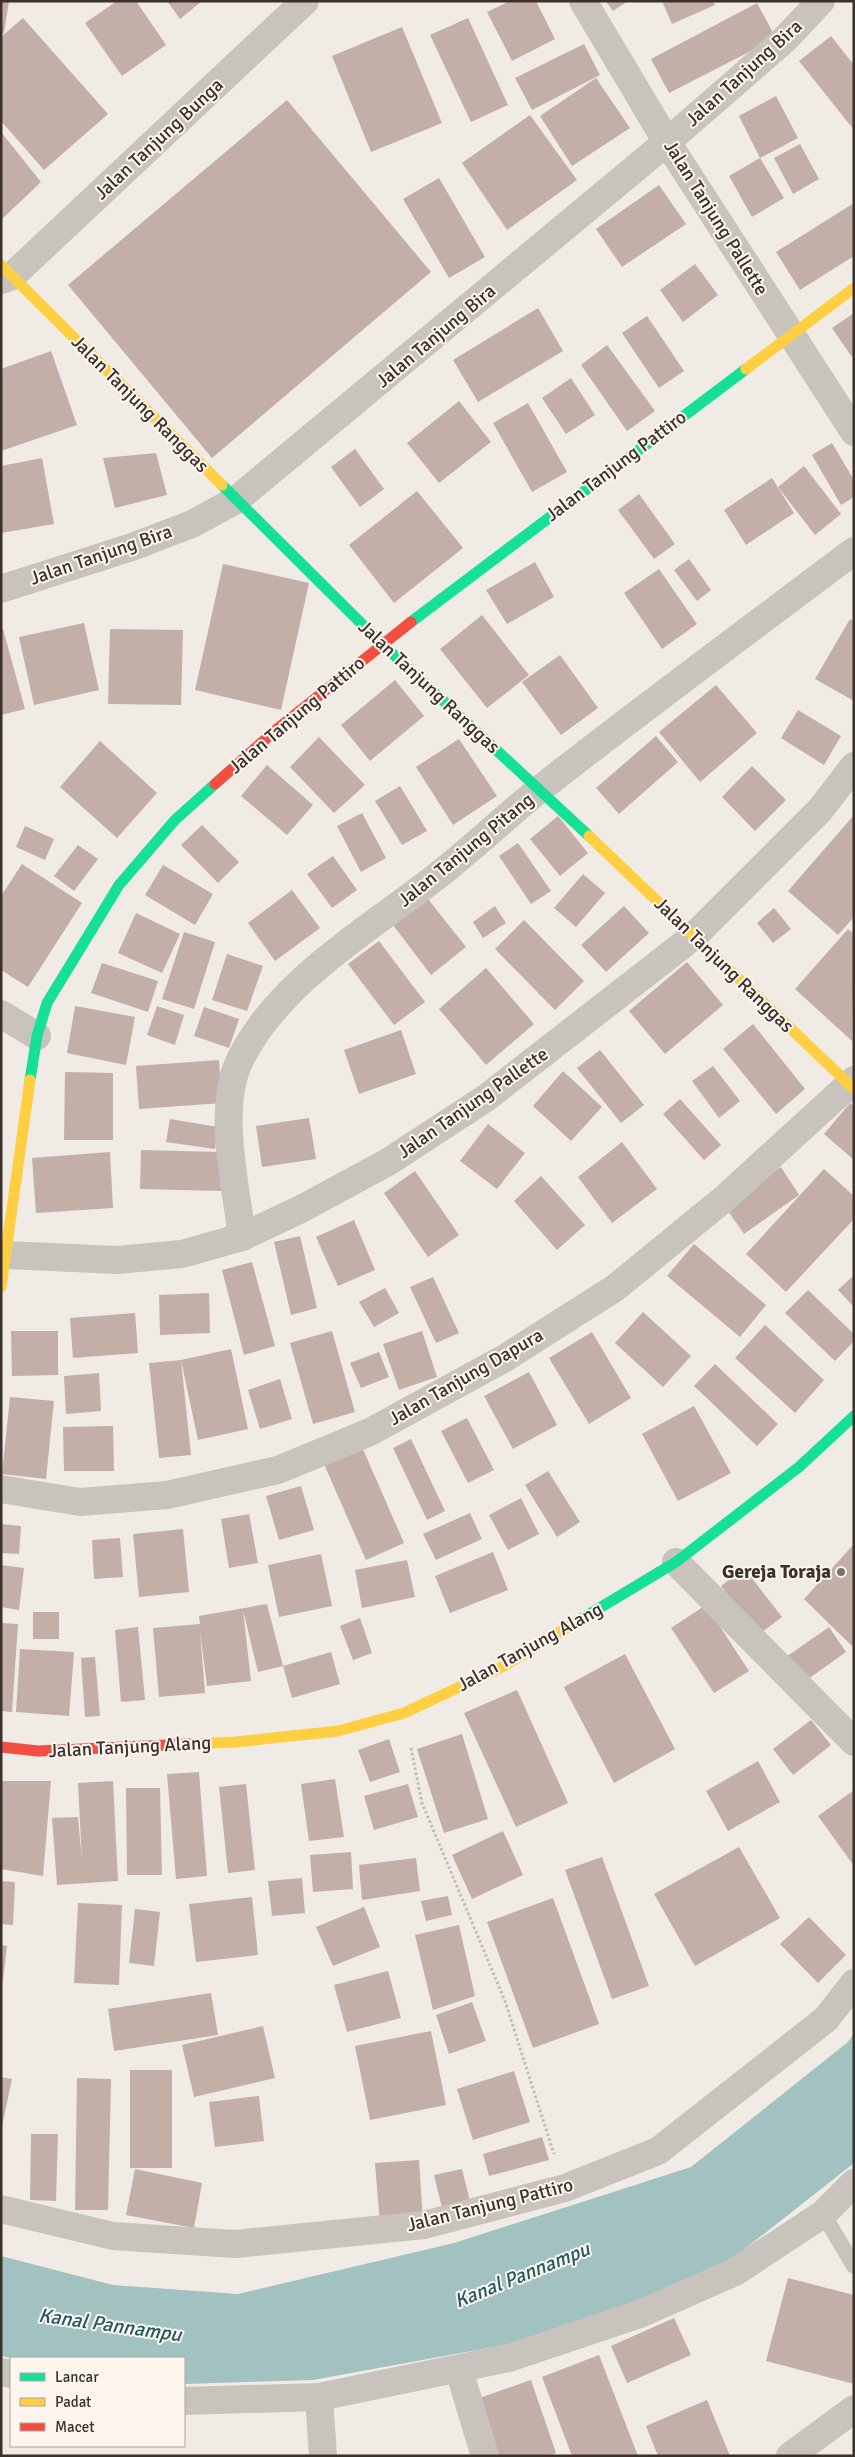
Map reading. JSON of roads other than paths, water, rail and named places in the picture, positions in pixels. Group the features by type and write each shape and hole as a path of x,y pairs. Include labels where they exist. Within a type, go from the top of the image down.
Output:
{"street":[{"name":"Jalan Tanjung Bunga","path":"5,274 306,1"},
{"name":"Jalan Tanjung Pallette","path":"584,1 667,142 854,432"},
{"name":"Jalan Tanjung Bira","path":"1,588 132,546 192,524 236,500 667,142 783,41 821,1"},
{"name":"Jalan Tanjung Ranggas","path":"5,274 382,644 540,790 852,1085"},
{"name":"Jalan Tanjung Pattiro","path":"1,1287 20,1136 37,1036 47,1004 119,885 175,820 277,729 382,644 854,288"},
{"name":"Jalan Tanjung Pitang","path":"242,1237 229,1128 231,1089 238,1064 268,1016 294,988 339,950 446,870 540,790 854,551"},
{"name":"Jalan Tanjung Pallette","path":"4,1254 117,1260 182,1254 242,1237 303,1208 388,1162 486,1098 694,936 820,810 854,766"},
{"path":"1,1014 37,1036"},
{"name":"Jalan Tanjung Dapura","path":"1,1489 80,1502 167,1495 278,1470 370,1432 505,1358 615,1288 724,1198 852,1085"},
{"name":"Jalan Tanjung Alang","path":"1,1747 38,1752 236,1742 338,1731 404,1713 504,1666 676,1562 799,1467 854,1416"},
{"path":"676,1562 854,1742"},
{"name":"Jalan Tanjung Pattiro","path":"1,2209 113,2236 235,2244 424,2226 565,2188 658,2151 826,2019 854,1983"},
{"path":"185,2401 319,2397 459,2370 509,2358 640,2314 735,2272 823,2214 854,2184"},
{"path":"459,2370 486,2456"},
{"path":"319,2397 323,2456"},
{"path":"790,2456 854,2409"}],"lane":[{"path":"823,2214 854,2266"}],"water":[{"name":"Kanal Pannampu","path":"854,2033 854,2163 699,2285 543,2338 313,2380 185,2384 185,2357 10,2358 1,2356 1,2256 113,2285 238,2294 454,2243 691,2167 848,2042"}],"place":[{"name":"Gereja Toraja","path":"841,1572"}]}
